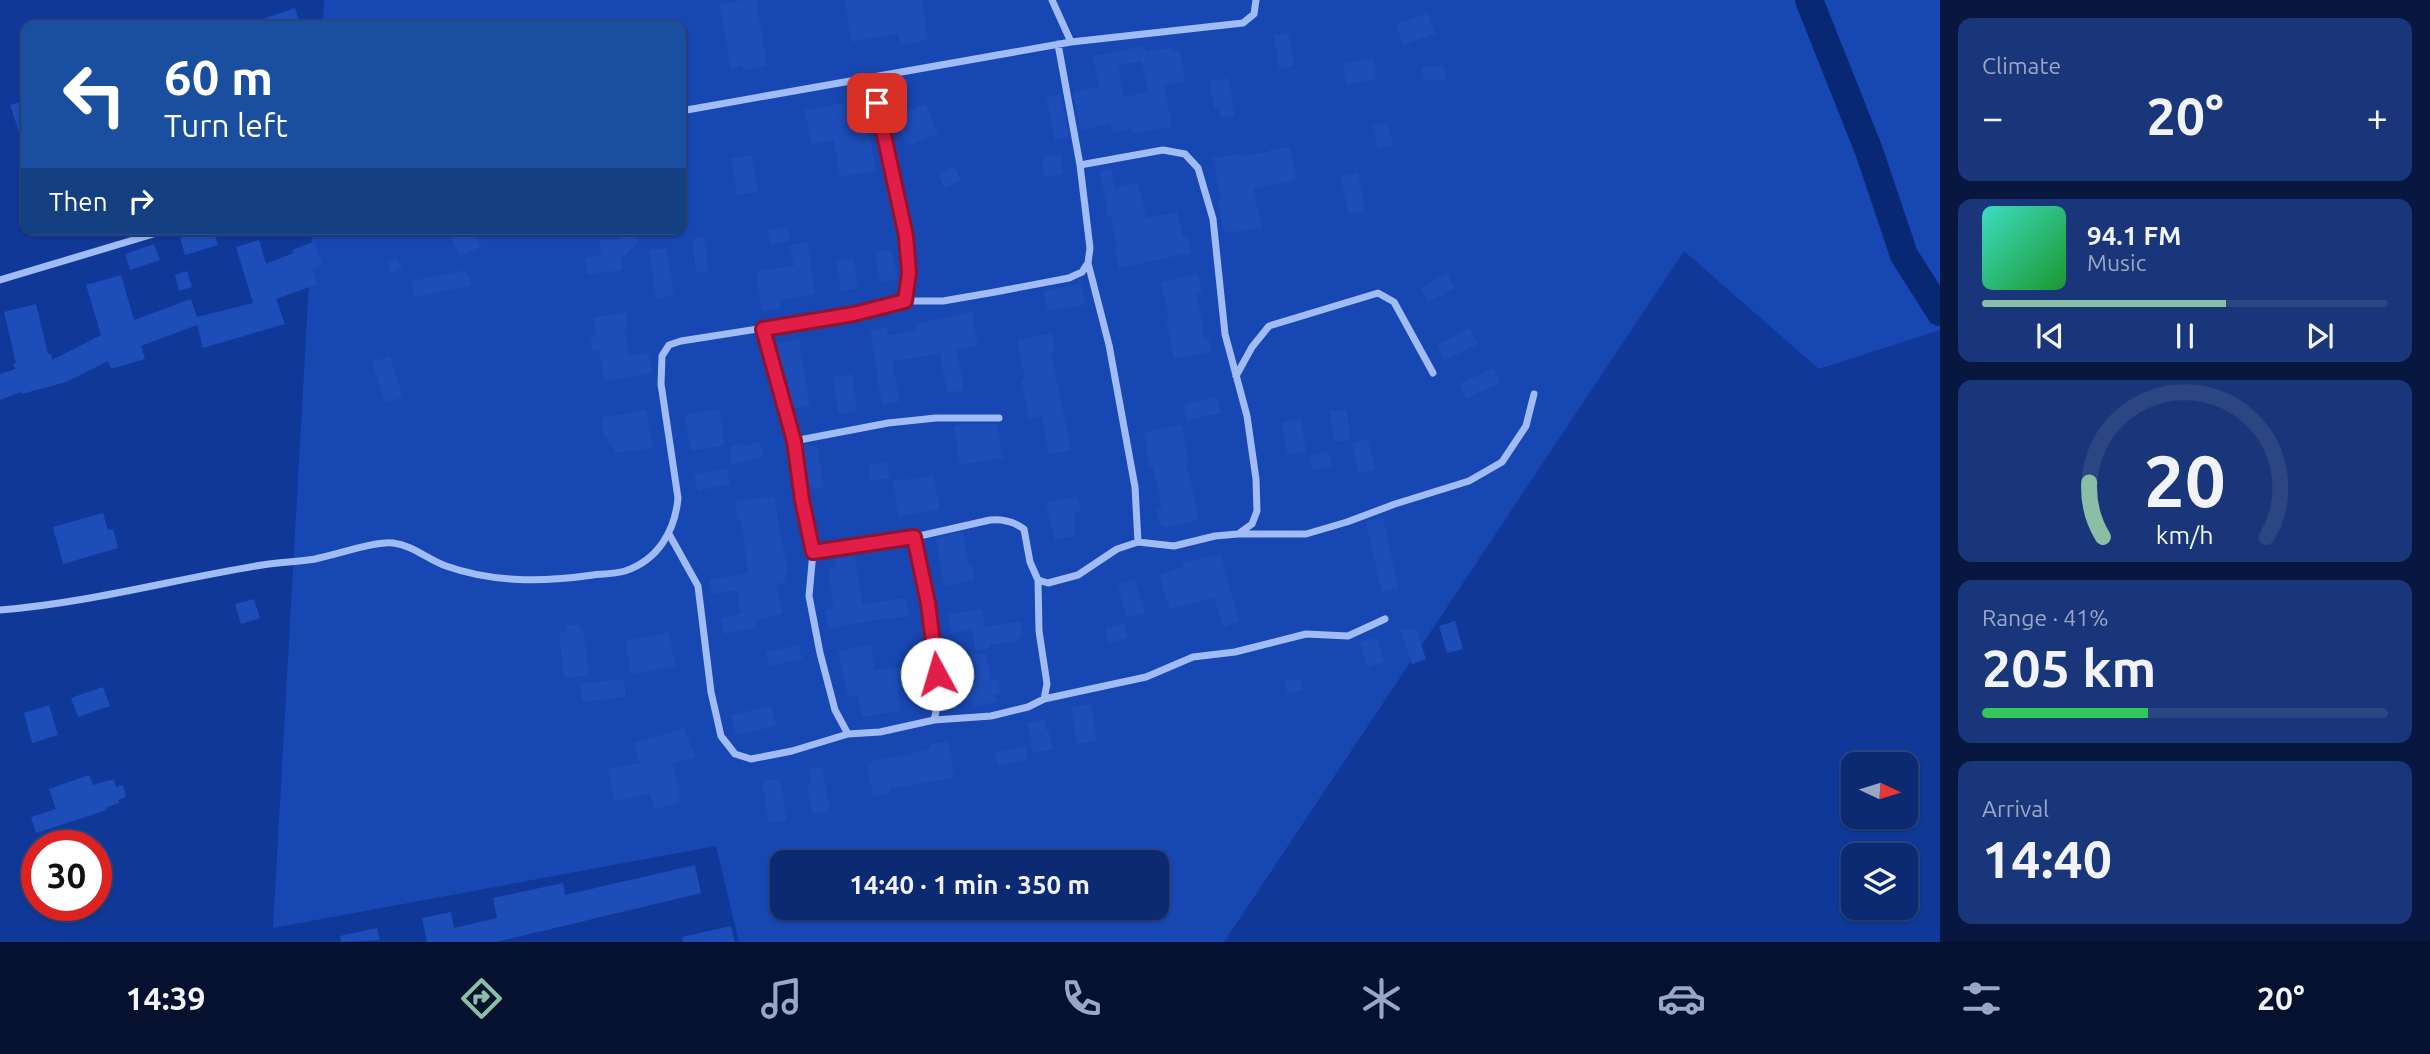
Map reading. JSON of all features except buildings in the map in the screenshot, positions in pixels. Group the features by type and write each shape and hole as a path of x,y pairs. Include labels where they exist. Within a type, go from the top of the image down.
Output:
{"street":[{"path":"1052,0 1072,42"},
{"path":"686,110 1058,44 1244,23 1254,14 1256,0"},
{"path":"1058,44 1080,165 1090,248 1088,262 1109,345 1135,487 1138,542"},
{"path":"871,77 906,236 909,273 905,301"},
{"path":"1080,165 1163,150 1185,154 1198,168 1213,219 1225,334 1247,416 1256,479 1257,511 1252,524 1238,534"},
{"path":"0,280 150,235"},
{"path":"0,610 47,606 265,564 317,559 380,543 395,543 412,548 442,565 465,572 530,581 625,571 645,560 661,546 676,515 678,498 661,384 662,356 669,345 854,314 905,301 943,300 1069,278 1082,272 1088,262"},
{"path":"1235,377 1252,347 1269,326 1378,293 1394,302 1433,373"},
{"path":"763,329 794,441 813,552 809,596 813,619 835,710 848,734"},
{"path":"1038,580 1048,583 1077,575 1117,549 1138,542 1174,546 1215,536 1306,534 1347,523 1395,504 1469,481 1503,462 1526,426 1534,394"},
{"path":"794,441 888,423 936,418 999,418"},
{"path":"813,552 914,537 990,520 1015,522 1024,529 1030,562 1038,580 1039,631 1048,684 1044,699"},
{"path":"669,534 698,586 711,692 721,736 735,754 751,759 792,751 848,734 880,732 934,720 991,716 1028,707 1044,699 1146,677 1193,657 1235,652 1306,634 1348,636 1385,619"},
{"path":"914,537 928,603 934,649 939,699 934,720"}],"shaded area":[{"path":"324,0 1940,0 1940,330 1819,369 1684,251 1224,942 739,942 716,846 273,928 312,235 686,235 686,21 323,21"}],"waterway":[{"path":"1809,0 1869,151 1904,255 1940,312"}],"route":[{"path":"877,103 906,236 909,273 905,301 854,314 763,329 794,441 813,552 914,537 928,603 937,674"}]}
